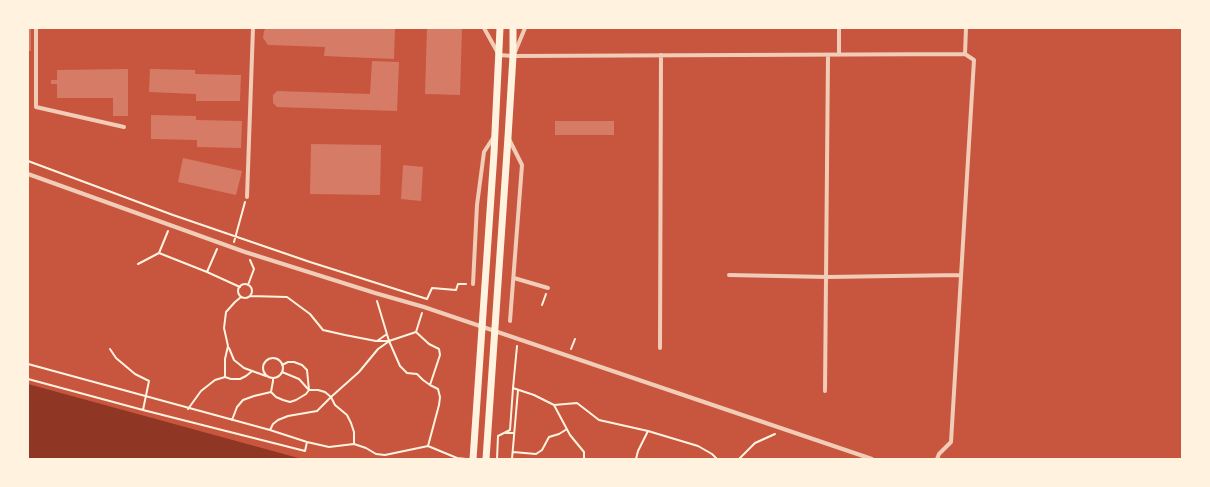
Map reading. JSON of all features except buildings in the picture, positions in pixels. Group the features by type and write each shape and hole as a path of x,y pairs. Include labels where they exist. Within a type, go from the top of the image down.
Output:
{"main road":[{"path":"473,459 494,153 500,28"},
{"path":"486,459 507,154 513,56 513,28"}],"street":[{"path":"36,28 36,107 124,127"},
{"path":"247,197 253,28"},
{"path":"484,28 499,55 513,56 965,54 974,60 951,442 939,454 937,459"},
{"path":"513,56 525,28"},
{"path":"839,28 839,55"},
{"path":"965,54 966,28"},
{"path":"660,348 661,55"},
{"path":"825,391 828,55"},
{"path":"473,284 477,205 484,152 495,136"},
{"path":"508,137 522,165 510,321"},
{"path":"28,174 245,252 424,307 872,459"},
{"path":"729,275 827,277 960,274"},
{"path":"514,278 548,288"}],"path":[{"path":"28,161 173,215 310,262 427,299"},
{"path":"232,247 247,197"},
{"path":"138,264 159,253 171,225"},
{"path":"207,272 217,249 222,244"},
{"path":"245,252 254,269 248,285"},
{"path":"159,253 240,287 248,285"},
{"path":"416,332 432,288 456,290 458,284 473,284"},
{"path":"248,285 252,290 250,296"},
{"path":"240,287 238,291 241,297"},
{"path":"542,305 548,288"},
{"path":"375,293 389,341 400,366 407,373 417,374 423,380 438,389 440,397 439,405 428,446"},
{"path":"241,297 287,297 310,314 323,330 376,341 389,341 416,332"},
{"path":"241,297 226,312 224,328 228,346 234,360 244,368 252,372 273,378 278,377 282,372 282,365 278,360 272,359 266,362 263,367 267,376"},
{"path":"416,332 429,344 439,349 440,356 430,385"},
{"path":"376,341 387,334"},
{"path":"497,459 498,436 510,430 517,339"},
{"path":"569,357 575,339"},
{"path":"270,430 273,424 278,420 288,416 316,411 330,396 359,372 378,350 389,341"},
{"path":"225,377 224,359 228,346"},
{"path":"110,350 116,358 135,374 149,381 143,410"},
{"path":"270,392 276,397 290,402 306,394 309,390 308,370 302,365 294,362 288,362 282,365"},
{"path":"28,364 329,447 354,444 366,448 376,454 385,455 428,446 458,458 467,459"},
{"path":"188,409 201,391 214,380 225,377 240,379 252,372"},
{"path":"282,372 300,379 309,390"},
{"path":"270,392 273,378"},
{"path":"28,379 305,451 307,442"},
{"path":"513,388 534,395 554,405 577,403 599,420 648,431 698,446 712,454 717,459"},
{"path":"309,390 325,392 330,396 335,405 347,415 352,423 354,444"},
{"path":"512,459 518,390"},
{"path":"232,420 237,407 243,400 270,392"},
{"path":"554,405 578,446 584,452 584,459"},
{"path":"513,452 536,454 542,450 549,437 559,434 567,428"},
{"path":"739,459 755,443 785,429"},
{"path":"636,459 638,451 648,431"},
{"path":"505,433 514,433"}],"shaded area":[{"path":"28,384 302,459 28,459"}]}
